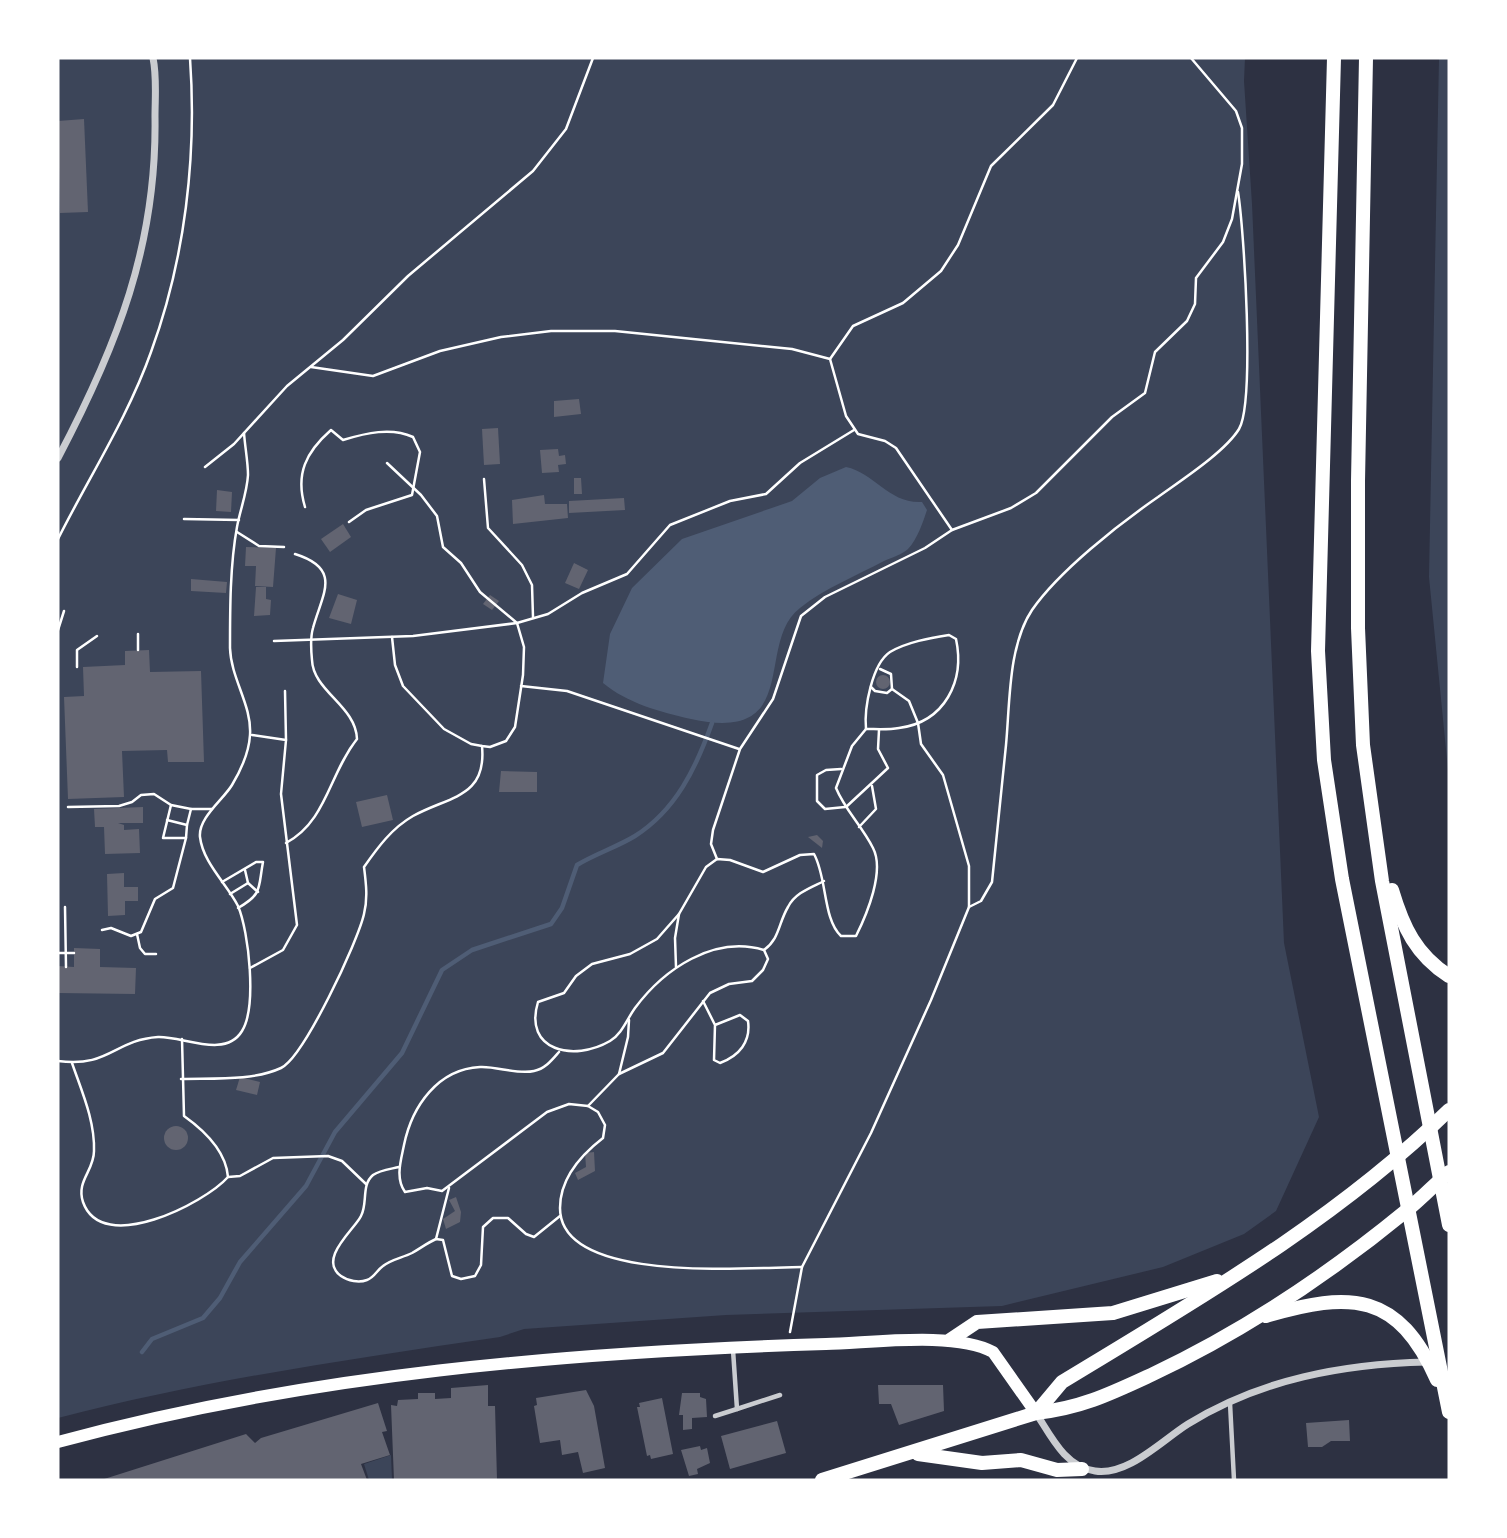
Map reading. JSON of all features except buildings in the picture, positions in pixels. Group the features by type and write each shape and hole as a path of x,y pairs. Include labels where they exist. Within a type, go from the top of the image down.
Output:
{"main road":[{"path":"1334,58 1330,293 1318,610 1320,704 1329,800 1342,879 1448,1408"},
{"path":"1366,58 1358,628 1363,745 1374,836 1430,1128 1445,1176 1449,1225"},
{"path":"1374,836 1409,935 1432,965 1449,976"},
{"path":"1036,1413 1062,1382 1235,1275 1325,1215 1397,1157 1449,1110"},
{"path":"822,1480 1036,1413 1072,1409 1167,1367 1251,1321 1321,1275 1408,1210 1445,1176"},
{"path":"950,1340 978,1322 1113,1313 1235,1275"},
{"path":"1251,1321 1335,1300 1372,1307 1402,1324 1425,1353 1448,1408"},
{"path":"58,1441 270,1395 440,1369 788,1345 950,1340 983,1346 993,1352 1036,1413"},
{"path":"913,1453 982,1463 1021,1460 1057,1470 1082,1469"}],"street":[{"path":"58,458 102,372 133,283 148,219 156,158 153,58"},
{"path":"1036,1413 1062,1454 1082,1469 1113,1471 1128,1465 1190,1422 1259,1390 1328,1370 1372,1363 1449,1362"}],"lane":[{"path":"733,1349 737,1409"},
{"path":"715,1416 780,1395"},
{"path":"1230,1402 1234,1480"}],"path":[{"path":"58,539 151,355 169,297 191,161 194,110 190,58"},
{"path":"205,467 244,433 287,386 343,340 408,276 533,171 566,129 593,58"},
{"path":"830,359 853,326 903,303 941,271 958,245 991,166 1053,105 1077,58"},
{"path":"969,907 981,901 992,882 1012,684 1018,643 1031,611 1058,581 1131,516 1201,466 1239,429 1247,405 1245,274 1238,192 1241,128 1236,111 1226,96 1203,75 1191,58"},
{"path":"717,859 711,844 713,830 740,749 773,699 801,616 825,597 925,548 952,530 1011,508 1036,493 1112,417 1145,393 1155,352 1187,321 1195,304 1196,278 1223,242 1238,192"},
{"path":"311,367 373,376 440,351 501,337 551,331 615,331 760,348 792,349 830,359"},
{"path":"830,359 846,416 858,435 885,441 896,448 952,530"},
{"path":"274,642 392,637 517,623 533,618 627,574 670,525 730,501 766,494 800,463 855,429"},
{"path":"305,507 300,490 301,471 312,449 331,430 343,440 363,434 402,432 413,436 420,452 412,495 366,510 349,522"},
{"path":"58,1061 72,1063 102,1060 130,1042 158,1037 213,1045 229,1043 242,1031 250,968 248,936 238,908 201,846 199,833 212,809 231,787 246,758 251,735 247,707 230,653 237,526 248,476 244,433"},
{"path":"387,463 421,495 437,516 443,547 461,563 480,592 517,623 524,648 522,686 515,727 506,741 490,747 471,744 444,729 403,686 396,665 392,637"},
{"path":"484,479 488,528 522,565 533,585 533,618"},
{"path":"184,519 239,520"},
{"path":"237,532 259,546 284,547"},
{"path":"286,843 309,828 346,753 356,739 352,720 317,676 312,665 314,624 326,593 326,578 320,565 295,554"},
{"path":"58,630 64,611"},
{"path":"138,634 138,650"},
{"path":"764,950 748,946 719,947 676,968 650,989 612,1040 590,1050 571,1054 560,1051 545,1041 536,1029 534,1016 538,1002 564,993 576,976 592,964 629,954 657,939 679,914 706,867 717,859 730,860 762,872 800,855 814,853 824,881 832,929 841,936 856,936 878,865 874,849 836,788 841,769 852,746 866,729 864,713 874,675 880,669 882,659 890,652 923,639 949,635 956,639 959,656 955,687 935,712 918,723 899,728 866,729"},
{"path":"77,667 77,650 97,636"},
{"path":"788,1345 802,1267 871,1133 931,1000 969,907 969,866 943,775 921,744 918,723 908,701 892,689 891,674 880,669"},
{"path":"522,686 567,691 740,749"},
{"path":"871,687 875,691 887,693 892,689"},
{"path":"250,968 283,950 297,925 281,794 286,740 285,691"},
{"path":"841,769 826,770 817,775 817,801 825,810 846,807 873,786 888,768 878,749 879,729"},
{"path":"251,735 286,740"},
{"path":"181,1079 260,1074 282,1067 294,1058 332,990 363,918 367,896 364,867 386,837 412,816 460,796 475,786 483,761 482,746"},
{"path":"859,827 876,809 873,786"},
{"path":"68,807 119,806 132,802 141,794 154,794 171,805 191,810 212,809"},
{"path":"171,805 163,838 186,838"},
{"path":"102,930 111,928 131,936 137,934 147,922 155,899 173,888 191,810"},
{"path":"167,820 187,825"},
{"path":"222,882 256,862 263,862 259,892 238,908"},
{"path":"245,870 247,883 259,892"},
{"path":"764,950 776,941 788,905 801,892 824,881"},
{"path":"230,894 247,883"},
{"path":"65,907 66,967"},
{"path":"676,968 675,938 679,914"},
{"path":"137,934 140,948 145,954 156,954"},
{"path":"588,1106 619,1074 663,1053 710,993 729,984 752,981 763,970 768,959 764,950"},
{"path":"58,953 74,953"},
{"path":"703,1001 715,1025 712,1052 714,1060 720,1063 731,1059 748,1040 748,1021 740,1015 715,1025"},
{"path":"619,1074 628,1037 629,1018"},
{"path":"72,1063 94,1136 94,1156 80,1185 86,1209 98,1219 114,1225 137,1224 171,1215 219,1188 228,1177 228,1165 215,1143 184,1116 182,1039"},
{"path":"560,1051 548,1065 533,1072 480,1067 455,1072 430,1090 414,1114 399,1167 400,1185 405,1192 427,1188 442,1191 477,1162 519,1135 547,1112 569,1104 588,1106 598,1112 605,1125 603,1138 584,1153 567,1179 560,1200 560,1216 571,1236 583,1247 619,1262 691,1268 802,1267"},
{"path":"228,1177 240,1176 274,1158 328,1156 342,1161 366,1184"},
{"path":"399,1167 374,1174 366,1184 366,1204 360,1218 342,1236 335,1255 336,1269 341,1276 357,1282 370,1279 394,1259 412,1253 436,1239 443,1240 452,1276 461,1279 475,1276 481,1265 483,1227 493,1218 508,1218 526,1234 534,1237 560,1216"},
{"path":"436,1239 449,1187"}],"shaded area":[{"path":"58,58 1245,58 1284,943 1319,1117 1276,1211 1244,1234 1163,1267 1002,1306 726,1315 524,1329 500,1337 222,1381 58,1418"},
{"path":"1439,58 1449,58 1449,780 1429,577"},
{"path":"846,467 865,475 900,498 922,502 927,510 922,525 906,551 830,588 800,608 787,624 779,644 771,686 763,704 749,717 726,723 691,719 633,701 603,683 610,634 632,588 682,539 792,501 820,478"},
{"path":"391,1455 392,1480 369,1480 364,1464"}],"waterway":[{"path":"142,1352 152,1339 203,1318 220,1298 240,1262 306,1186 335,1132 402,1053 442,970 472,950 551,924 562,908 577,865 635,836 649,826 673,801 691,772 712,723"}]}
